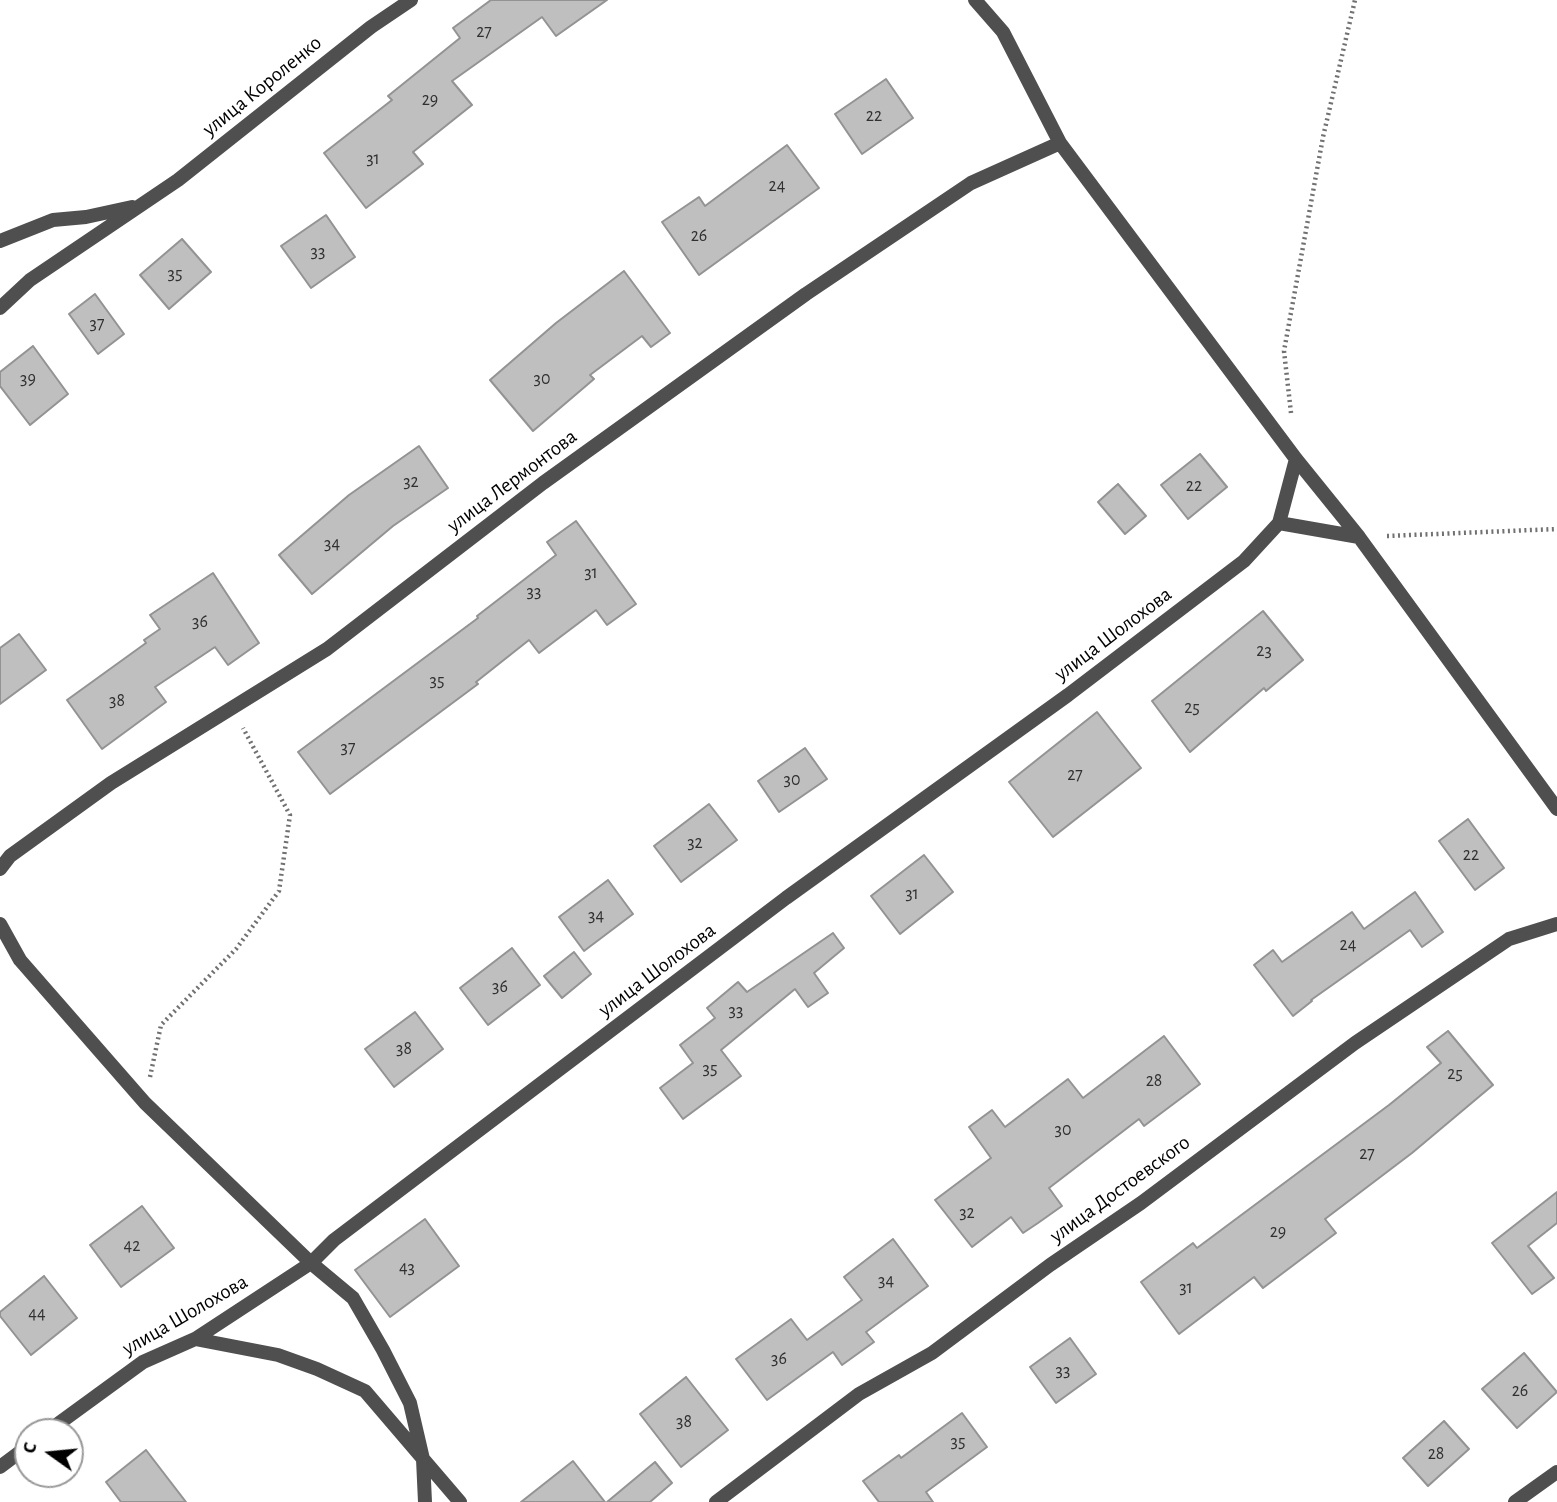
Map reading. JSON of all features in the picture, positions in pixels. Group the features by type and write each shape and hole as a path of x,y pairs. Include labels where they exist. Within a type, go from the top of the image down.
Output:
{"street":[{"name":"улица Короленко","path":"0,309 30,280 178,180 371,27 411,0"},
{"path":"975,0 1003,32 1060,143 1296,459 1359,537 1557,809"},
{"name":"улица Лермонтова","path":"0,869 10,856 70,811 327,649 544,482 806,294 971,183 1060,143"},
{"name":"улица Короленко","path":"0,241 53,220 86,217 141,205"},
{"path":"1296,459 1279,523 1359,537"},
{"name":"улица Шолохова","path":"66,1418 143,1362 195,1339 311,1263 334,1240 786,898 1069,695 1244,561 1279,523"},
{"path":"0,924 20,960 145,1103 311,1263 353,1298 410,1403 423,1459 425,1502"},
{"name":"улица Достоевского","path":"716,1502 859,1394 932,1353 1355,1043 1508,939 1557,924"},
{"path":"195,1339 278,1355 365,1391 460,1502"},
{"path":"1515,1502 1557,1472"}],"path":[{"path":"1292,419 1284,351 1323,137 1355,0"},
{"path":"1359,537 1557,529"},
{"path":"145,1103 161,1025 236,949 278,891 290,815 233,709"}],"building":[{"path":"491,0 607,0 556,36 542,17 452,81 472,105 413,152 423,164 366,208 324,153 392,100 388,96 460,38 453,28"},
{"path":"886,79 913,118 862,154 835,114"},
{"path":"787,145 819,188 699,275 662,222 699,197 705,206"},
{"path":"326,215 355,257 311,288 281,246"},
{"path":"182,239 211,272 169,309 140,275"},
{"path":"624,271 670,333 651,347 642,336 590,375 594,379 533,431 490,380 556,323"},
{"path":"95,294 124,334 98,354 69,314"},
{"path":"33,346 68,394 30,425 0,386 0,372"},
{"path":"419,446 448,488 393,526 312,594 279,555 349,495"},
{"path":"1200,454 1227,487 1188,519 1161,485"},
{"path":"1118,484 1146,516 1125,534 1098,502"},
{"path":"576,521 636,604 607,625 596,610 539,653 529,640 476,682 478,684 330,794 298,752 478,618 477,616 556,555 547,542"},
{"path":"213,573 259,643 228,665 215,647 155,687 166,702 102,749 67,700 146,643 144,640 160,629 150,615"},
{"path":"1263,611 1303,660 1266,691 1264,688 1190,752 1152,701"},
{"path":"19,634 46,670 0,704 0,648"},
{"path":"1097,712 1141,768 1053,837 1009,782"},
{"path":"805,748 827,779 779,812 758,781"},
{"path":"709,804 737,840 681,882 654,846"},
{"path":"1468,819 1504,868 1475,890 1439,841"},
{"path":"924,855 953,892 900,934 871,896"},
{"path":"608,880 633,914 584,951 559,917"},
{"path":"1415,892 1443,932 1422,947 1410,930 1311,1000 1293,1016 1254,965 1273,950 1282,962 1352,912 1364,929"},
{"path":"833,933 844,948 814,973 828,993 808,1007 795,989 721,1050 741,1076 683,1119 660,1088 693,1063 680,1045 715,1018 707,1008 738,982 747,992"},
{"path":"512,948 540,985 488,1025 460,988"},
{"path":"574,952 591,974 562,998 544,976"},
{"path":"415,1012 443,1049 394,1087 365,1049"},
{"path":"1448,1031 1493,1085 1412,1153 1325,1219 1336,1233 1263,1288 1254,1277 1179,1334 1141,1282 1193,1243 1197,1248 1441,1063 1427,1047"},
{"path":"1164,1036 1200,1084 1144,1126 1139,1119 1049,1188 1062,1206 1023,1233 1011,1217 972,1247 935,1200 991,1158 969,1127 992,1110 1005,1127 1068,1079 1083,1098"},
{"path":"1557,1192 1557,1223 1528,1246 1554,1278 1532,1294 1492,1243"},
{"path":"142,1206 174,1248 121,1287 90,1245"},
{"path":"425,1219 459,1266 390,1317 355,1270"},
{"path":"893,1239 928,1286 866,1332 874,1342 842,1365 833,1352 767,1400 736,1359 791,1319 807,1340 862,1300 844,1277"},
{"path":"44,1276 77,1318 31,1355 0,1316 0,1312"},
{"path":"1070,1338 1096,1374 1056,1403 1030,1367"},
{"path":"1524,1353 1557,1392 1517,1428 1482,1389"},
{"path":"686,1377 728,1430 681,1467 640,1414"},
{"path":"962,1413 987,1447 926,1492 933,1502 879,1502 863,1481 899,1455 901,1458"},
{"path":"1444,1421 1469,1449 1428,1486 1403,1458"},
{"path":"146,1450 186,1502 121,1502 106,1482"},
{"path":"573,1461 605,1502 521,1502"},
{"path":"655,1462 672,1483 650,1502 607,1502"}]}
